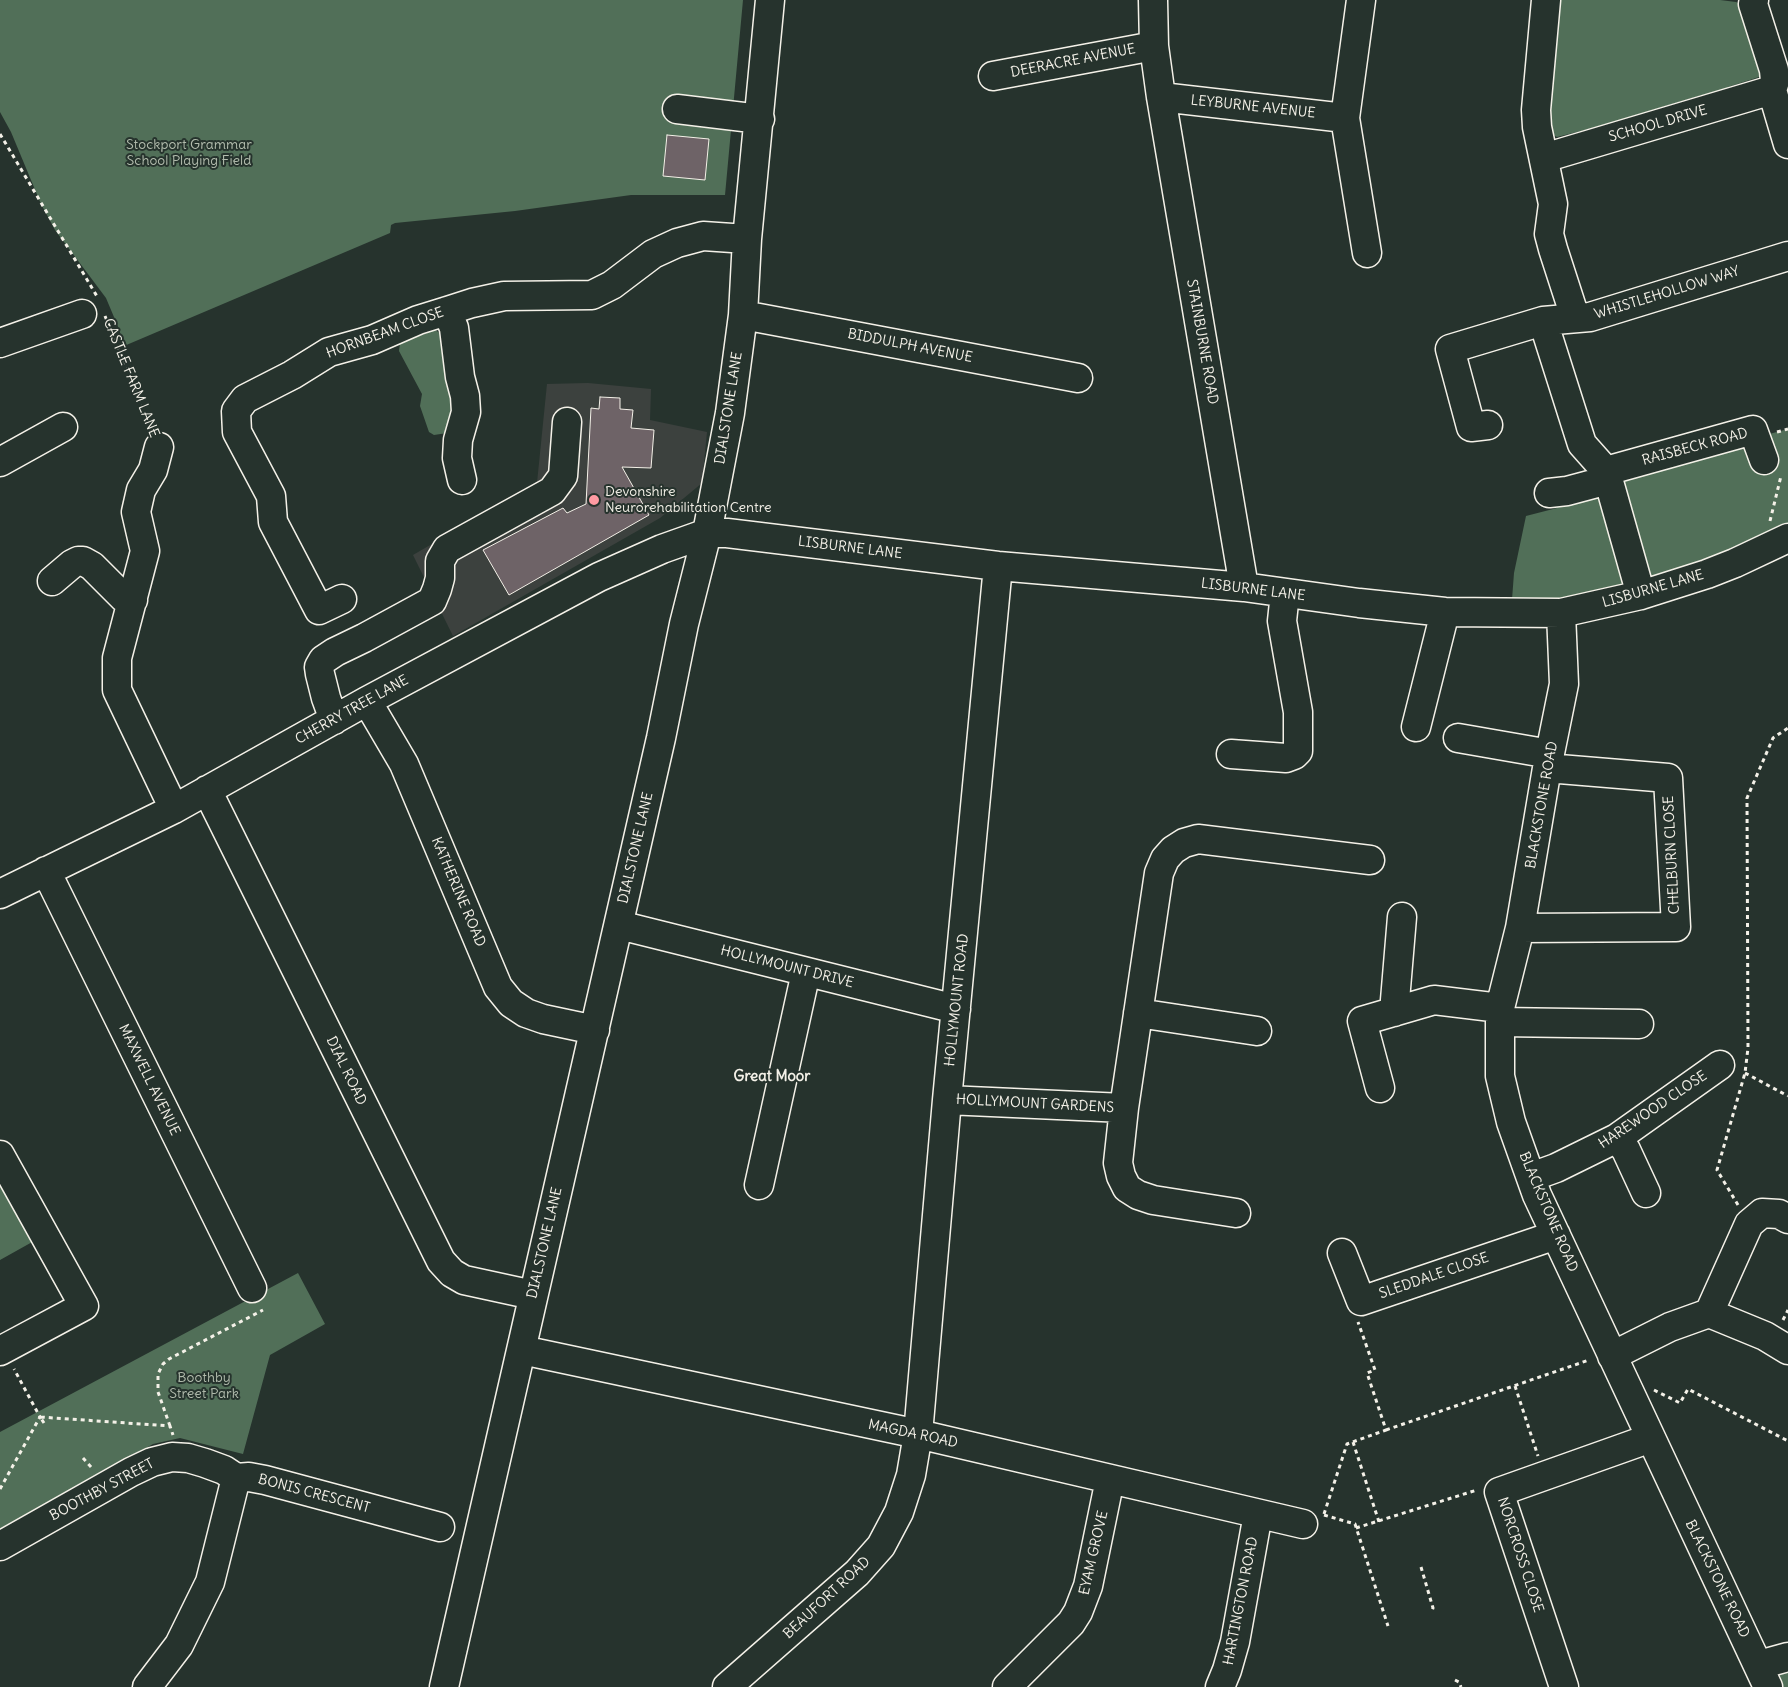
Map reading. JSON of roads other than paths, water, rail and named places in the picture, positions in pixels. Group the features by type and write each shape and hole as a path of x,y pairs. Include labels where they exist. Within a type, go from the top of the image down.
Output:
{"street":[{"name":"DIALSTONE LANE","path":"444,1687 522,1350 532,1295 619,925 661,738 685,619 707,533 730,413 743,315 747,239 770,0"},
{"name":"STAINBURNE ROAD","path":"1153,0 1154,46 1161,97 1244,587"},
{"path":"1361,0 1345,118 1367,254"},
{"path":"1546,0 1536,110 1537,127 1553,204 1550,234 1552,249 1575,317"},
{"path":"1754,0 1753,4 1774,70 1775,81 1772,90 1788,144"},
{"name":"DEERACRE AVENUE","path":"993,76 1154,46"},
{"name":"SCHOOL DRIVE","path":"1544,158 1772,90"},
{"name":"LEYBURNE AVENUE","path":"1161,97 1345,118"},
{"path":"677,109 760,118"},
{"name":"HORNBEAM CLOSE","path":"342,599 319,610 273,522 271,496 238,432 236,411 245,399 292,375 329,352 372,340 447,310 504,296 592,295 612,285 653,254 677,243 703,236 747,239"},
{"name":"WHISTLEHOLLOW WAY","path":"1488,425 1471,427 1450,349 1543,321 1590,316 1788,256"},
{"path":"0,343 81,310"},
{"path":"447,310 454,328 460,377 465,396 466,412 458,440 457,458 462,480"},
{"name":"BIDDULPH AVENUE","path":"743,315 1078,378"},
{"path":"1543,321 1582,444 1607,476 1641,595"},
{"path":"334,720 320,674 319,667 323,660 432,601 440,578 440,561 447,549 552,491 563,476 567,422"},
{"path":"0,462 63,427"},
{"name":"RAISBECK ROAD","path":"1607,476 1753,430 1774,464"},
{"name":"CASTLE FARM LANE","path":"159,446 153,470 142,490 136,512 145,551 117,658 117,690 174,809"},
{"path":"1549,493 1567,491 1607,476"},
{"name":"LISBURNE LANE","path":"707,533 727,533 998,566 1244,587 1445,612 1561,613 1641,595 1714,571 1781,541"},
{"name":"CHERRY TREE LANE","path":"1,892 174,809 367,701 599,578 662,549 707,533"},
{"path":"52,581 72,564 82,561 92,566 124,598 133,600"},
{"name":"HOLLYMOUNT ROAD","path":"918,1434 946,1100 998,566"},
{"path":"1231,754 1286,758 1294,755 1298,750 1298,712 1282,622 1285,593"},
{"path":"1416,727 1445,612"},
{"name":"BLACKSTONE ROAD","path":"1561,613 1564,684 1520,928 1500,1015 1500,1076 1511,1122 1531,1177 1556,1235 1763,1676"},
{"name":"KATHERINE ROAD","path":"367,701 404,764 498,987 511,1002 526,1013 543,1019 595,1030"},
{"path":"1458,738 1549,761"},
{"name":"CHELBURN CLOSE","path":"1520,928 1676,926 1668,778 1549,761"},
{"name":"DIAL ROAD","path":"207,790 441,1261 452,1273 464,1280 532,1295"},
{"name":"HOLLYMOUNT GARDENS","path":"1236,1213 1153,1200 1138,1195 1127,1188 1121,1176 1118,1163 1124,1108 1159,873 1165,860 1173,850 1184,843 1198,839 1342,850 1370,860"},
{"name":"MAXWELL AVENUE","path":"46,871 252,1288"},
{"path":"1394,1012 1402,917"},
{"name":"HOLLYMOUNT DRIVE","path":"619,925 956,1009"},
{"path":"759,1185 806,972"},
{"path":"1380,1088 1362,1021 1434,1000 1500,1015 1639,1024"},
{"path":"1138,1014 1257,1031"},
{"name":"HAREWOOD CLOSE","path":"1531,1177 1556,1168 1617,1138 1732,1069"},
{"name":"HOLLYMOUNT GARDENS","path":"946,1100 1124,1108"},
{"path":"1617,1138 1626,1150 1646,1193"},
{"path":"0,1155 84,1306 1,1350"},
{"path":"1709,1313 1749,1224 1762,1213 1779,1214 1788,1219"},
{"name":"SLEDDALE CLOSE","path":"1342,1253 1361,1301 1556,1235"},
{"path":"1614,1360 1670,1327 1709,1313 1765,1336 1788,1350"},
{"name":"MAGDA ROAD","path":"522,1350 918,1434 1258,1514 1313,1519"},
{"name":"BEAUFORT ROAD","path":"727,1687 857,1573 881,1546 899,1512 911,1475 918,1434"},
{"name":"NORCROSS CLOSE","path":"1564,1687 1499,1492 1651,1438"},
{"name":"BOOTHBY STREET","path":"0,1546 152,1462 172,1457 188,1458 224,1470 236,1478"},
{"name":"BONIS CRESCENT","path":"236,1478 249,1477 265,1480 440,1527"},
{"path":"147,1687 179,1645 210,1582 236,1478"},
{"name":"EYAM GROVE","path":"1007,1687 1070,1623 1078,1612 1088,1586 1110,1479"},
{"name":"HARTINGTON ROAD","path":"1220,1687 1228,1670 1235,1642 1258,1514"},
{"path":"1763,1676 1788,1657"}],"place":[{"name":"Devonshire Neurorehabilitation Centre","path":"594,500"}],"district":[{"name":"Great Moor","path":"772,1077"}],"park label":[{"name":"Stockport Grammar School Playing Field","path":"189,154"},
{"name":"Boothby Street Park","path":"204,1386"}]}
